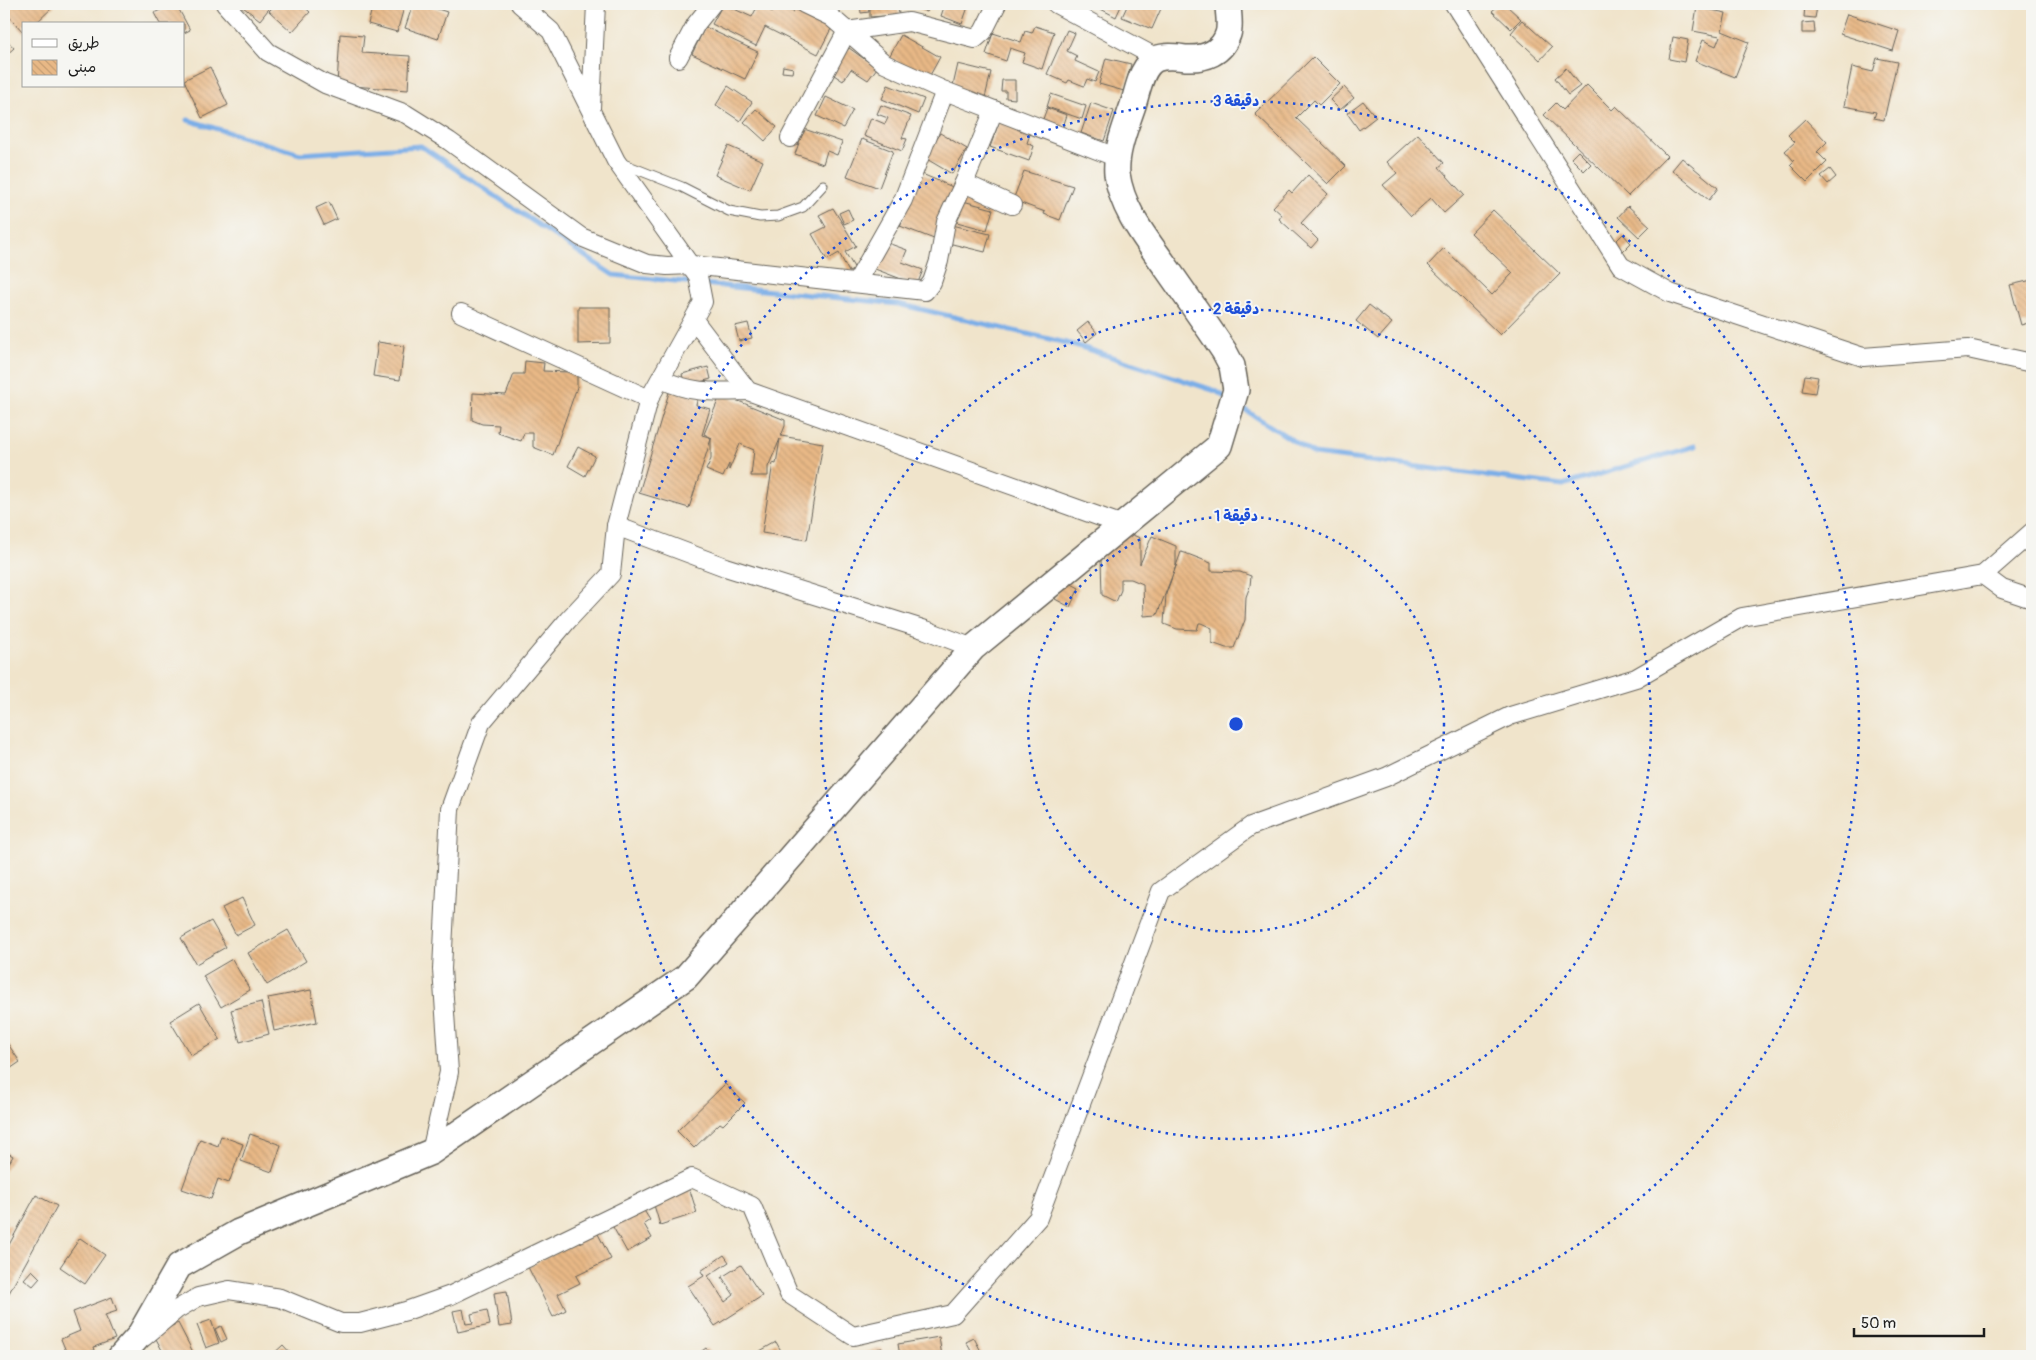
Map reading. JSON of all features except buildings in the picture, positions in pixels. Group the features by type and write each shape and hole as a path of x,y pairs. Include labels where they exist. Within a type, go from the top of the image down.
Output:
{"main road":[{"path":"121,1356 139,1336 179,1266 239,1232 431,1152 686,977 973,648 1219,446 1236,390 1232,366 1138,226 1123,199 1117,174 1118,158 1126,127 1144,71 1157,58 1167,56 1197,58 1212,55 1222,46 1229,33 1228,4"}],"street":[{"path":"226,4 268,52 325,84 406,114 449,141 581,237 647,264 924,291 932,282 939,261 946,222 994,110"},
{"path":"431,1152 449,1072 442,969 450,809 481,722 568,620 612,574 616,526 649,399 703,302 695,270 616,161 551,30 520,4"},
{"path":"591,109 596,4"},
{"path":"678,58 696,24 712,4"},
{"path":"804,4 831,17 885,64 994,110 1118,158"},
{"path":"847,31 909,22 975,38 983,32 997,4"},
{"path":"1056,4 1157,58"},
{"path":"1454,4 1621,266 1670,293 1863,357 1968,349 2032,363"},
{"path":"790,138 847,31"},
{"path":"856,283 903,200 945,90"},
{"path":"964,183 1012,205"},
{"path":"461,314 649,399"},
{"path":"694,320 748,391"},
{"path":"661,379 680,388 694,391 748,391 1122,525"},
{"path":"616,526 725,567 926,630 973,648"},
{"path":"132,1356 146,1333 176,1310 198,1297 229,1290 280,1298 341,1323 360,1324 406,1311 451,1295 692,1178 752,1206 789,1294 853,1336 953,1314 1038,1218 1161,891 1251,826 1386,777 1510,716 1636,678 1742,617 1984,574 2032,532"},
{"path":"1984,574 2002,589 2032,599"}],"lane":[{"path":"616,161 682,187 729,211 760,217 778,216 803,207 823,185"}],"waterway":[{"path":"188,120 300,154 421,146 613,275 696,283"},
{"path":"704,284 898,304 1075,345 1216,391 1226,398"},
{"path":"1239,406 1314,454 1563,485 1695,446"}]}
